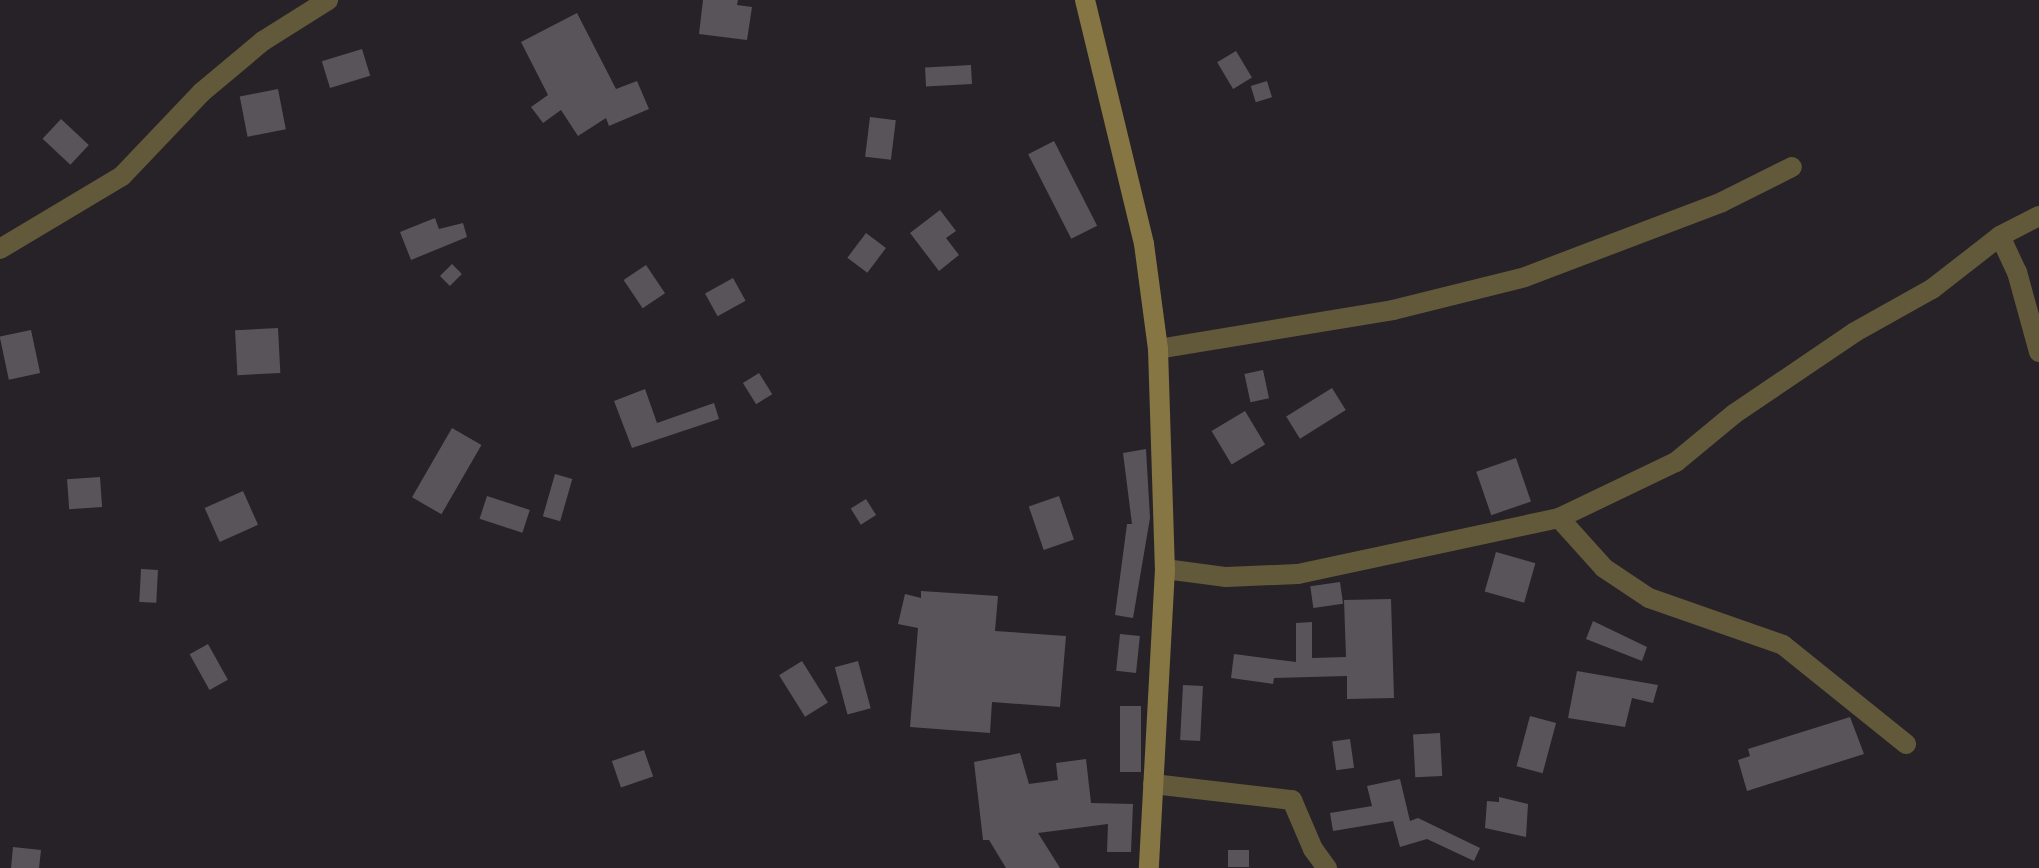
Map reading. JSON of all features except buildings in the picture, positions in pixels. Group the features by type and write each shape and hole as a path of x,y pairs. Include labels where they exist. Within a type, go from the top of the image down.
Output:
{"main road":[{"path":"1085,0 1144,244 1158,349 1165,569 1149,868"}],"street":[{"path":"0,249 122,176 202,92 263,41 328,0"},
{"path":"1158,349 1393,310 1525,277 1722,202 1792,167"},
{"path":"1165,569 1226,577 1298,574 1559,518 1676,462 1734,414 1855,332 1932,289 2000,236 2039,216"},
{"path":"2000,236 2017,272 2039,352"},
{"path":"1559,518 1604,568 1649,598 1689,616 1783,645 1906,744"},
{"path":"1153,784 1292,800 1313,849 1327,868"}]}
